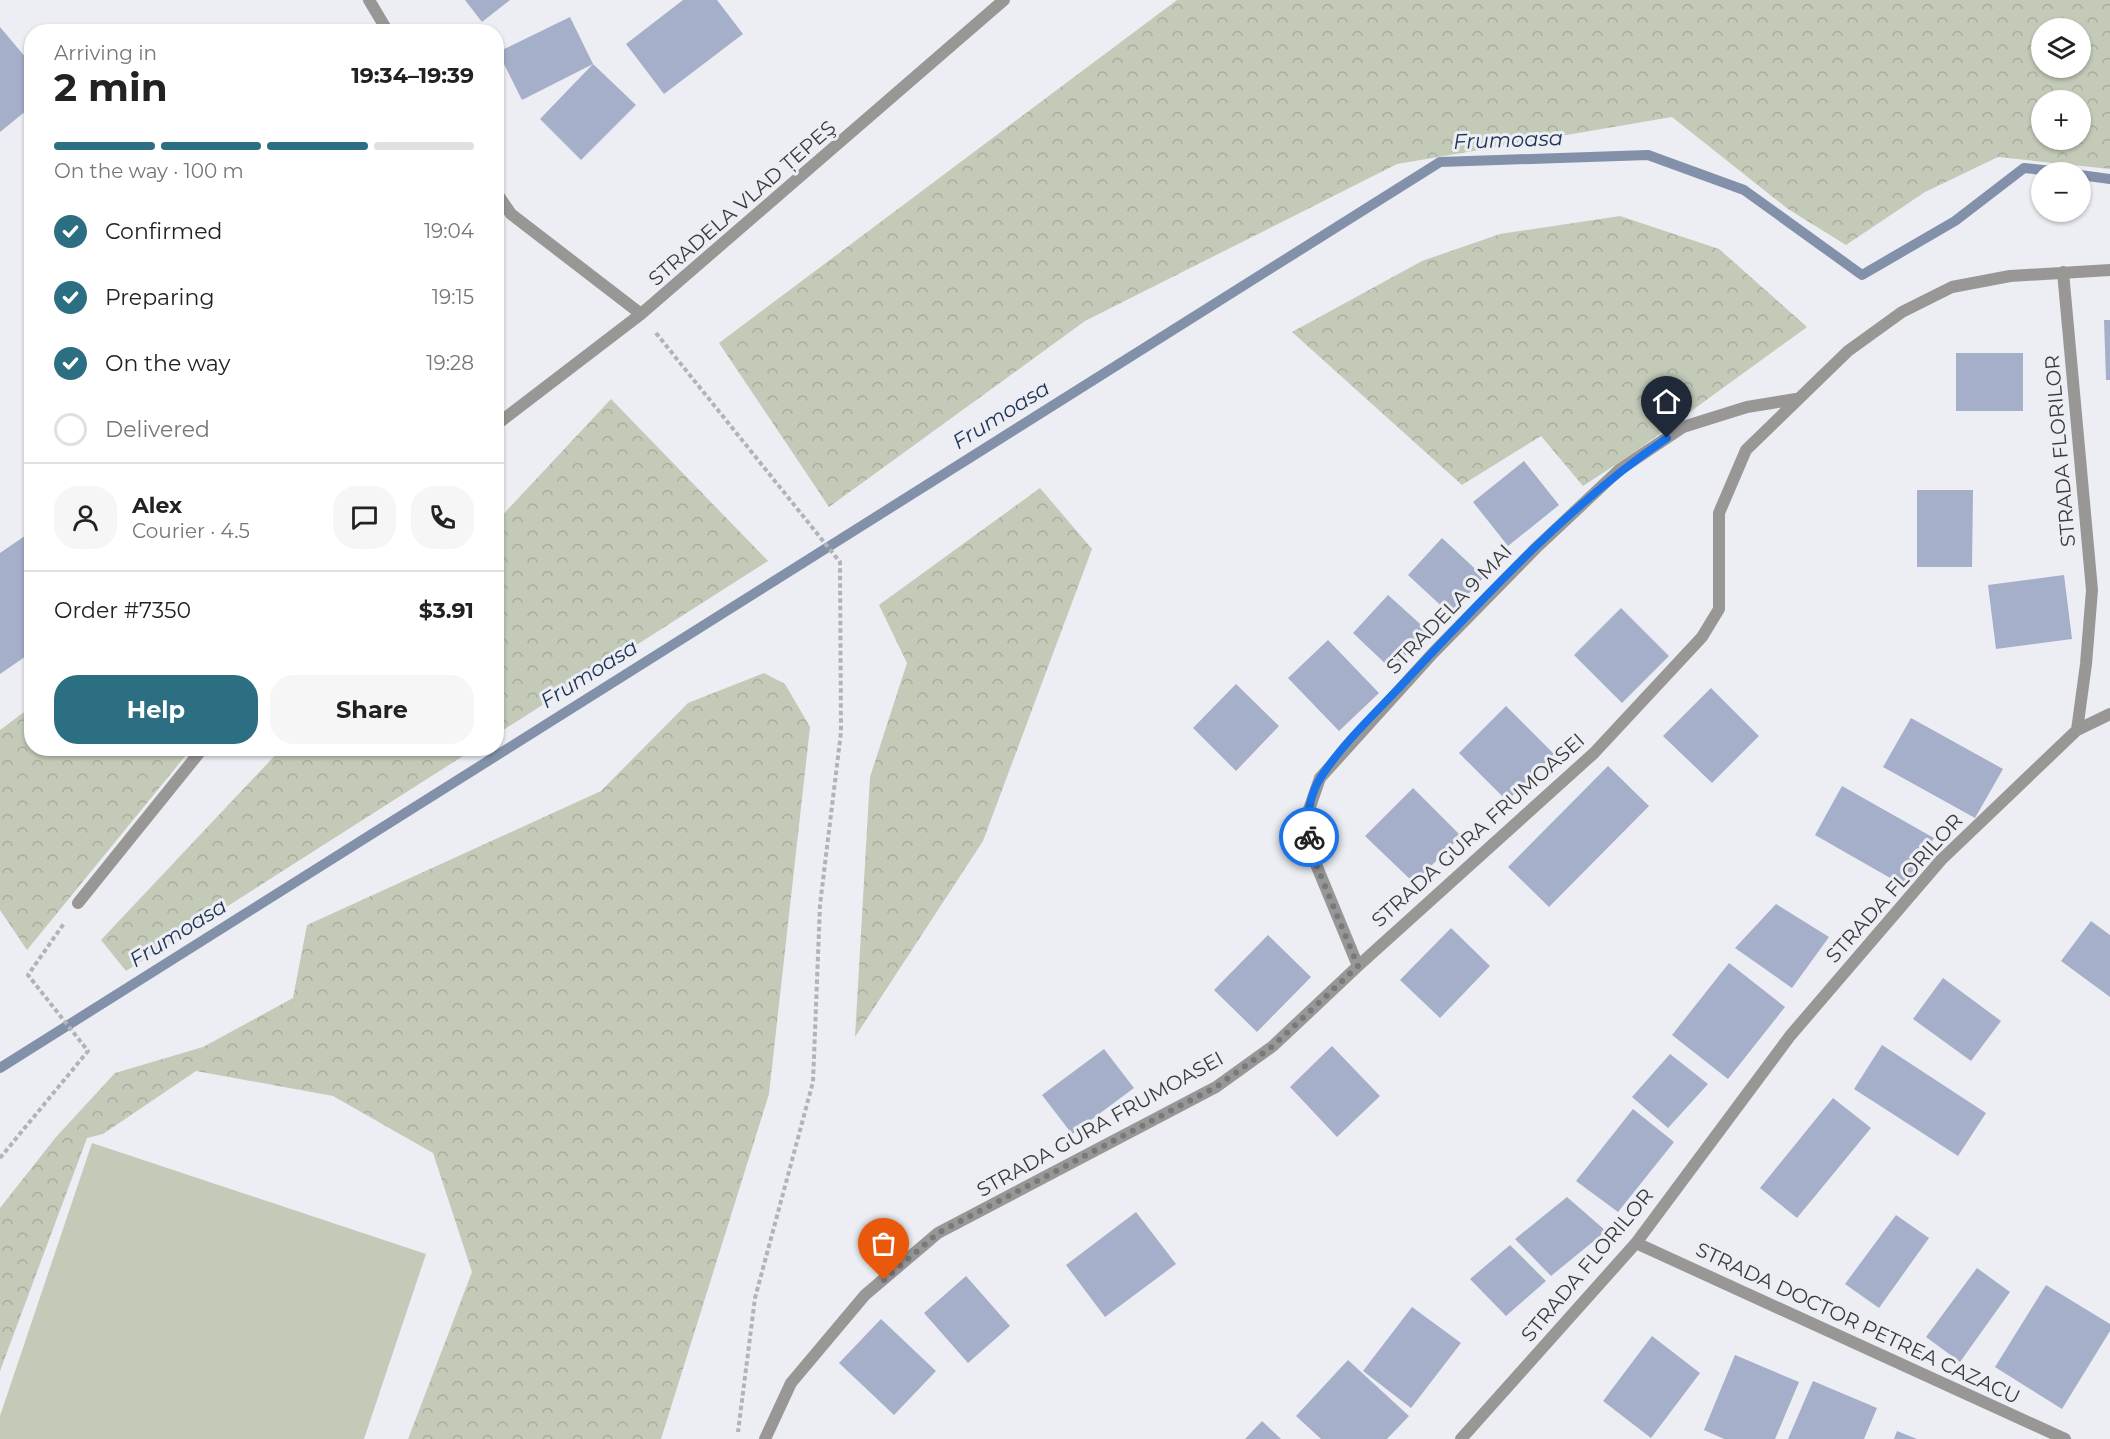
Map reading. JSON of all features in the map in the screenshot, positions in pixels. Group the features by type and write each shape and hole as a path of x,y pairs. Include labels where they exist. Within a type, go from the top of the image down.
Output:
{"street":[{"path":"369,0 383,24"},
{"name":"STRADELA VLAD ȚEPEŞ","path":"504,418 642,314 1004,0"},
{"path":"504,204 511,214 642,314"},
{"name":"STRADA GURA FRUMOASEI","path":"765,1439 791,1383 865,1295 938,1233 1216,1087 1273,1046 1593,753 1702,637 1719,609 1719,513 1746,450 1848,351 1902,312 1952,287 2010,276 2110,270"},
{"name":"STRADA FLORILOR","path":"1461,1439 1636,1243 1797,1027 1941,860 2077,730 2086,664 2092,590 2063,272"},
{"name":"STRADELA 9 MAI","path":"1358,966 1313,857 1305,821 1320,778 1433,653 1536,548 1619,470 1683,428 1747,407 1796,399"},
{"path":"2077,730 2110,714"},
{"path":"78,903 197,756"},
{"name":"STRADA DOCTOR PETREA CAZACU","path":"1636,1243 2065,1439"}],"path":[{"path":"642,314 840,562 841,732 820,905 813,1082 755,1298 737,1439"},
{"path":"0,1158 88,1051 50,999 28,975 78,903"}],"green space":[{"path":"1177,0 2110,0 2110,169 2091,167 2091,162 2045,162 1998,157 1925,192 1846,245 1788,209 1672,117 1397,164 1085,321 829,507 719,343"},
{"path":"1620,216 1719,249 1807,327 1632,454 1583,486 1541,436 1462,485 1292,332 1422,261 1500,234"},
{"path":"611,399 768,561 504,730 504,514"},
{"path":"1040,488 1092,549 983,841 855,1037 870,777 907,663 879,605"},
{"path":"764,673 785,684 810,727 769,1094 661,1439 408,1439 472,1272 433,1153 333,1096 196,1071 103,1134 87,1138 0,1371 0,1208 56,1137 115,1073 203,1047 293,998 307,925 601,791 688,703"},
{"path":"24,712 24,756 185,756 27,950 0,910 0,730"},
{"path":"274,756 463,756 126,971 101,940"},
{"path":"92,1143 426,1254 364,1439 0,1439 0,1416"}],"building":[{"path":"465,0 510,0 482,22"},
{"path":"683,0 717,0 743,34 664,94 626,44"},
{"path":"570,17 593,64 522,100 504,64 504,49"},
{"path":"0,27 24,56 24,112 0,132"},
{"path":"593,64 636,105 581,160 540,119"},
{"path":"2104,320 2110,320 2110,380 2106,380"},
{"path":"1956,353 2023,353 2023,411 1956,411"},
{"path":"1524,461 1559,505 1508,546 1473,502"},
{"path":"1917,490 1973,490 1972,567 1917,567"},
{"path":"24,536 24,658 0,674 0,553"},
{"path":"1442,538 1484,577 1450,614 1408,575"},
{"path":"2064,575 2072,639 1996,649 1988,585"},
{"path":"1388,595 1428,631 1392,670 1353,633"},
{"path":"1621,608 1669,656 1622,703 1574,655"},
{"path":"1328,640 1379,693 1339,731 1288,678"},
{"path":"1236,684 1279,726 1236,771 1193,728"},
{"path":"1711,688 1759,736 1712,783 1663,736"},
{"path":"1506,706 1554,754 1507,801 1459,753"},
{"path":"1911,718 2003,769 1975,818 1883,767"},
{"path":"1608,766 1649,806 1549,907 1508,867"},
{"path":"1842,786 1934,838 1906,887 1815,835"},
{"path":"1413,788 1461,836 1414,883 1365,836"},
{"path":"1776,904 1829,937 1792,988 1735,948"},
{"path":"2091,921 2110,935 2110,997 2061,961"},
{"path":"1451,928 1490,966 1440,1018 1400,980"},
{"path":"1268,935 1311,977 1257,1032 1214,990"},
{"path":"1729,963 1785,1007 1728,1079 1672,1035"},
{"path":"1943,978 2001,1021 1971,1061 1913,1019"},
{"path":"1882,1045 1986,1113 1958,1156 1854,1089"},
{"path":"1332,1046 1380,1096 1337,1137 1290,1087"},
{"path":"1104,1049 1134,1088 1072,1134 1042,1095"},
{"path":"1670,1054 1708,1084 1668,1128 1632,1097"},
{"path":"1833,1098 1871,1128 1797,1218 1760,1188"},
{"path":"1633,1109 1674,1142 1618,1212 1576,1181"},
{"path":"1567,1197 1606,1231 1551,1276 1515,1239"},
{"path":"1136,1212 1176,1264 1105,1317 1066,1265"},
{"path":"1896,1215 1929,1238 1879,1308 1845,1284"},
{"path":"1510,1245 1546,1281 1506,1316 1470,1279"},
{"path":"1977,1268 2010,1292 1960,1362 1926,1337"},
{"path":"966,1276 1010,1326 968,1363 924,1313"},
{"path":"2046,1285 2110,1324 2110,1331 2062,1409 1995,1367"},
{"path":"1412,1307 1461,1343 1411,1408 1363,1371"},
{"path":"881,1319 936,1371 894,1415 839,1363"},
{"path":"1652,1336 1700,1373 1651,1438 1603,1401"},
{"path":"1735,1355 1799,1382 1775,1439 1724,1439 1704,1430"},
{"path":"1348,1360 1409,1416 1387,1439 1321,1439 1296,1416"},
{"path":"1813,1381 1877,1408 1864,1439 1788,1439"},
{"path":"1262,1421 1281,1439 1245,1439"},
{"path":"1897,1431 1917,1439 1894,1439"}],"waterway":[{"name":"Frumoasa","path":"504,751 1440,162 1648,155 1744,190 1862,275 1955,221 2024,168 2031,169"},
{"name":"Frumoasa","path":"2091,176 2110,179"},
{"name":"Frumoasa","path":"0,1068 496,756"}],"way so far":[{"path":"884,1280 938,1233 1216,1087 1273,1046 1358,966 1313,857 1309,837"}],"route":[{"path":"1309,837 1305,821 1320,778 1364,726 1536,548 1619,470 1667,438"}]}
